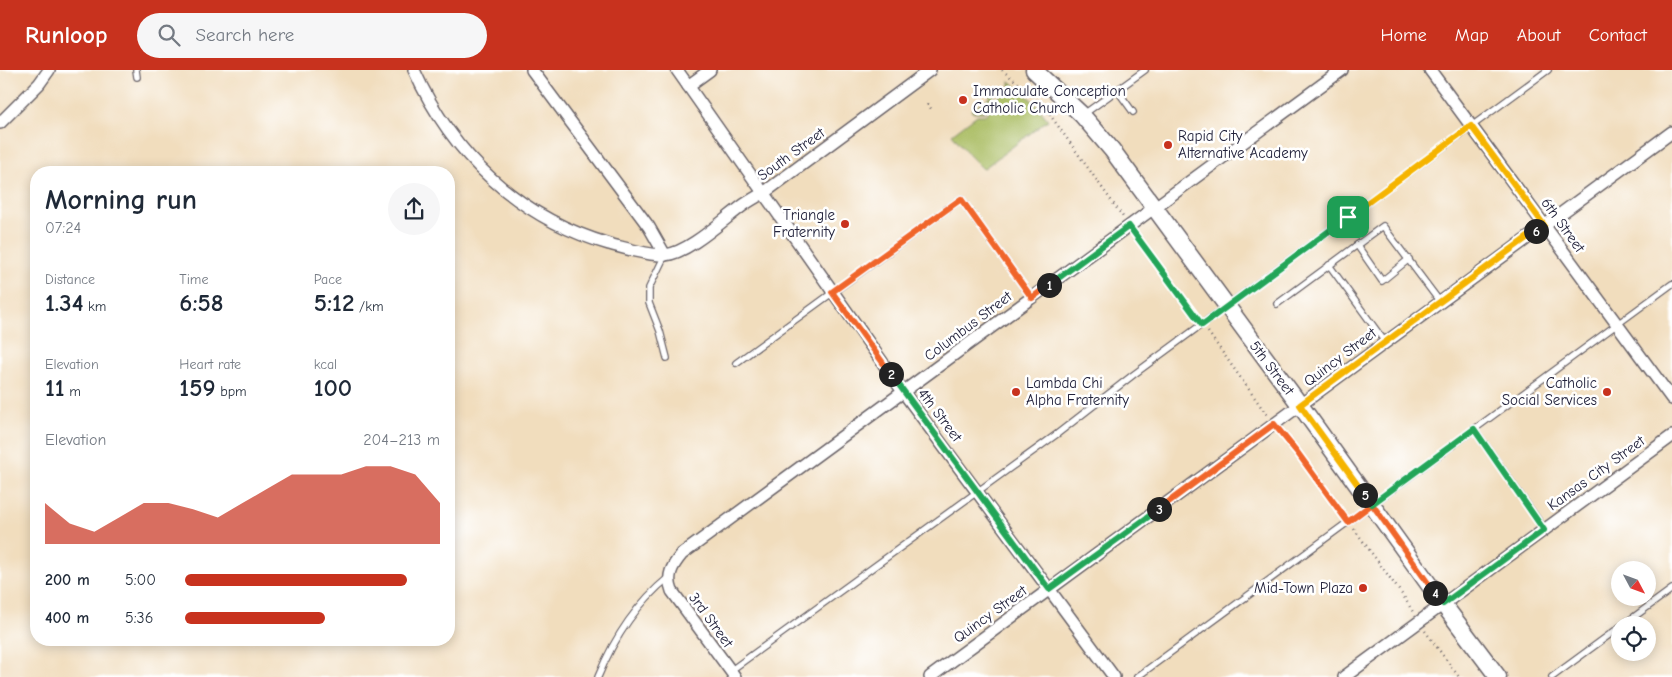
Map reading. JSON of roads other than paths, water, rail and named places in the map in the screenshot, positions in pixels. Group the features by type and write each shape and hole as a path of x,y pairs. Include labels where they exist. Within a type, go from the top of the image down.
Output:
{"main road":[{"name":"5th Street","path":"1034,70 1082,115 1112,150 1498,677"}],"street":[{"path":"0,123 34,90 49,70"},
{"path":"414,70 423,90 444,124 467,155 492,180 516,199 562,226 596,240 634,251 665,255"},
{"path":"532,70 649,227 665,255"},
{"name":"4th Street","path":"677,70 832,292 1114,677"},
{"path":"688,86 710,70"},
{"name":"South Street","path":"665,255 692,244 930,70"},
{"name":"Columbus Street","path":"669,578 674,565 687,550 1342,70"},
{"name":"6th Street","path":"1430,70 1672,399"},
{"name":"Quincy Street","path":"930,677 1672,132"},
{"name":"Kansas City Street","path":"1344,677 1672,436"},
{"name":"3rd Street","path":"669,578 670,585 677,599 729,675"}],"lane":[{"path":"136,70 138,77"},
{"path":"1082,115 1145,70"},
{"path":"729,675 1548,70"},
{"path":"1117,90 1133,112"},
{"path":"736,363 961,199 1032,298"},
{"path":"1277,304 1384,226 1440,302"},
{"path":"1358,245 1382,281 1409,259"},
{"path":"665,255 649,288 649,303 660,331 667,358"},
{"path":"1329,265 1385,342"},
{"path":"1137,677 1672,284"},
{"path":"1474,429 1544,530"},
{"path":"598,677 612,646 624,626 643,601 669,578"},
{"path":"1635,616 1672,589"},
{"path":"1552,677 1611,634"}],"place":[{"name":"Immaculate Conception Catholic Church","path":"963,100"},
{"name":"Rapid City Alternative Academy","path":"1168,145"},
{"name":"Triangle Fraternity","path":"845,224"},
{"name":"Lambda Chi Alpha Fraternity","path":"1016,392"},
{"name":"Catholic Social Services","path":"1607,392"},
{"name":"Mid-Town Plaza","path":"1363,588"}]}
